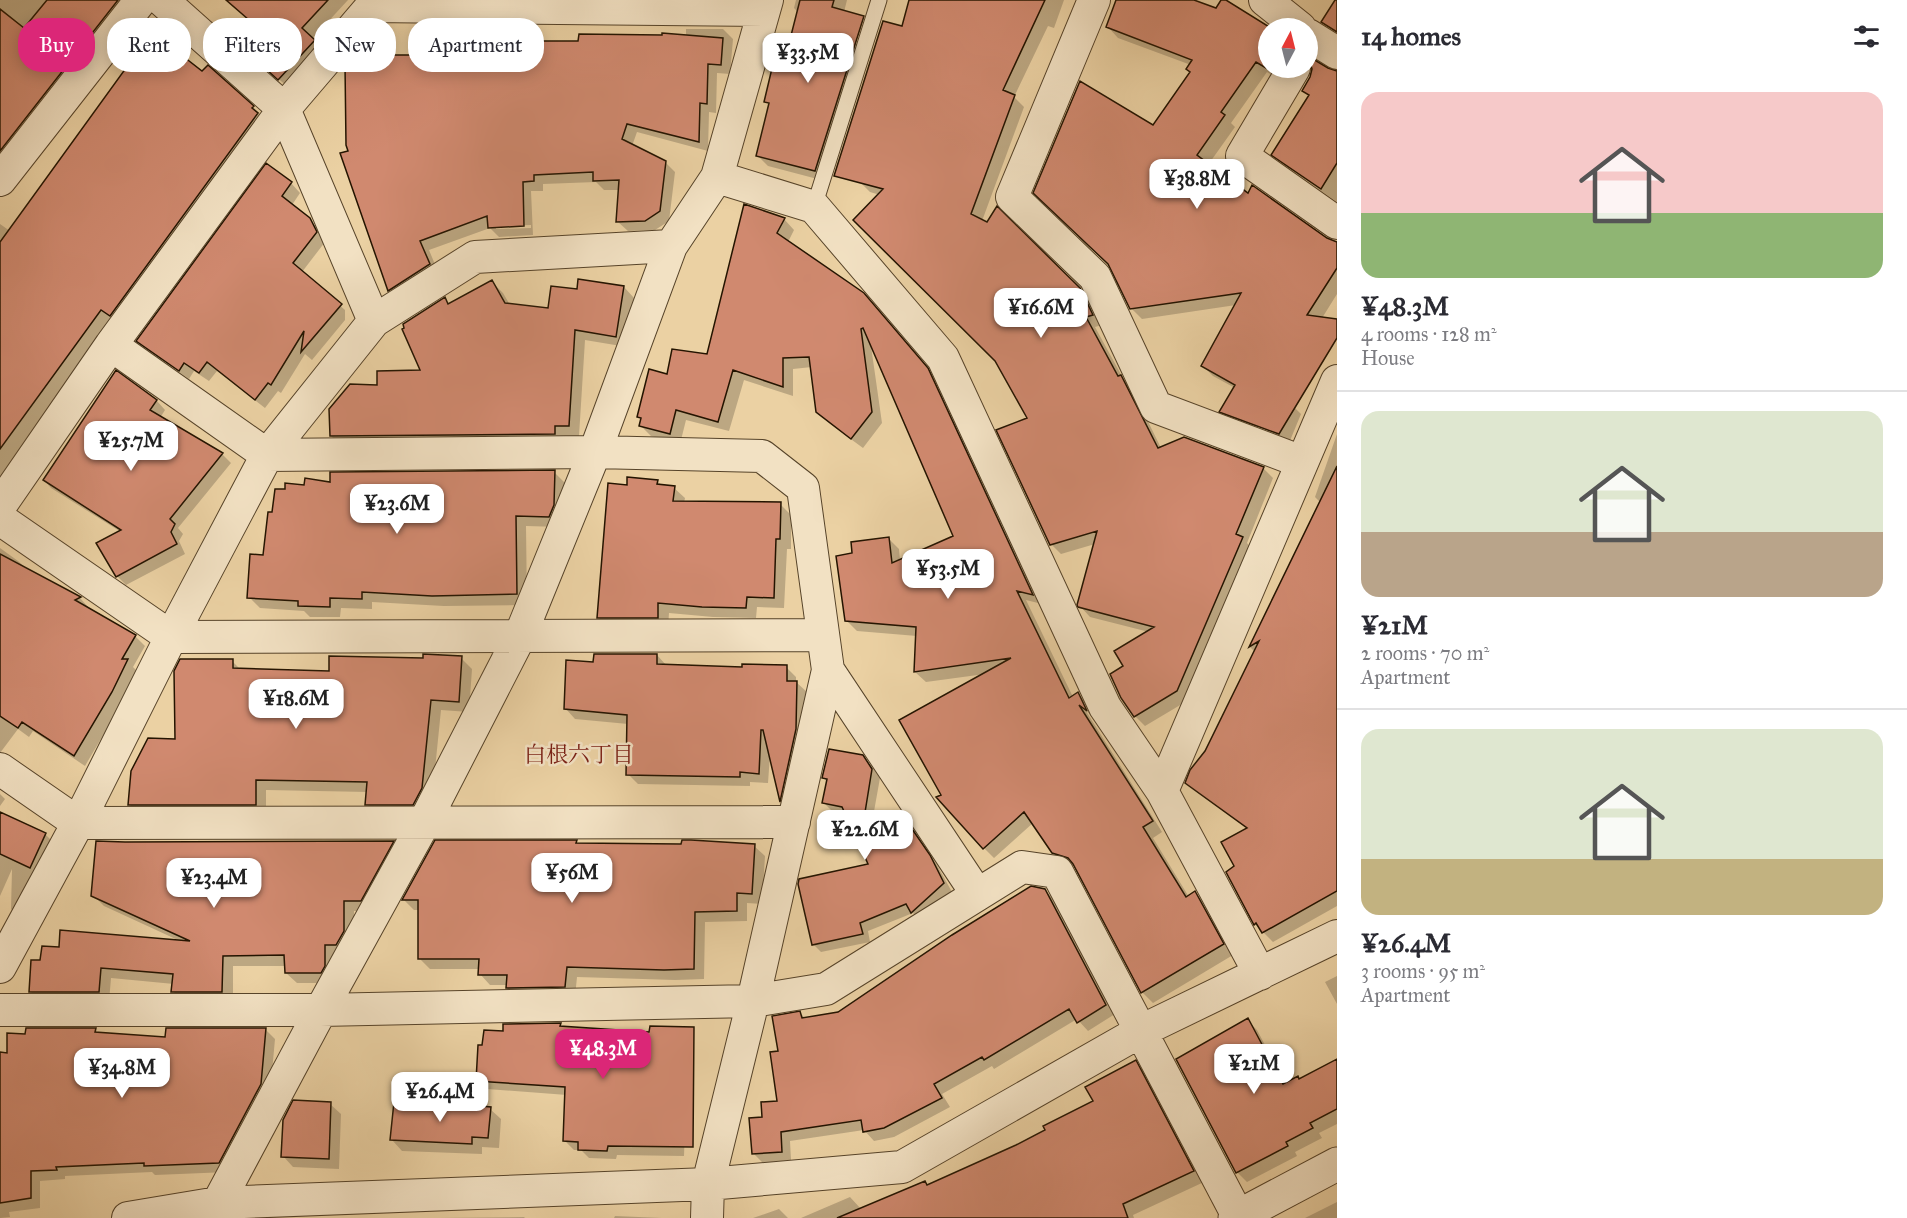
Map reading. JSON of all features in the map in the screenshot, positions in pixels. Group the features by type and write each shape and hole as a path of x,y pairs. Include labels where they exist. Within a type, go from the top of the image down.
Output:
{"street":[{"path":"0,180 141,0"},
{"path":"162,0 284,109 374,321"},
{"path":"1094,0 1012,197 1095,277 1156,407 1302,462"},
{"path":"1264,0 1287,18"},
{"path":"0,506 111,345 284,109 374,3 766,5 717,177 671,246 595,452 520,636 424,823 321,1010 216,1210"},
{"path":"1288,78 1242,156 1337,223"},
{"path":"717,177 814,207 943,358 1105,707 1162,791 1260,974"},
{"path":"0,967 78,822 171,637 267,455 374,321 475,258 671,246"},
{"path":"111,345 267,455 595,452 762,456 803,488 828,670 753,1001 708,1184 707,1218"},
{"path":"1162,791 1337,381"},
{"path":"0,519 171,637 823,635"},
{"path":"828,670 976,894"},
{"path":"0,769 78,822 794,822"},
{"path":"0,1010 321,1010 753,1001 826,988 1022,867 1057,872 1237,1218 1337,1164"},
{"path":"128,1218 216,1210 708,1184 902,1167 1141,1031 1337,936"}],"lane":[{"path":"814,207 879,0"}],"building":[{"path":"47,0 118,0 95,29 95,18 32,18"},
{"path":"226,0 328,0 302,28 302,18 247,18"},
{"path":"800,0 834,0 832,7 864,16 815,171 756,156 769,103 764,102 773,64 783,67"},
{"path":"909,0 1045,0 1003,90 1015,95 971,214 987,222 997,206 1080,288 1093,315 1086,317 1118,376 1121,375 1158,448 1184,437 1264,467 1236,534 1243,537 1177,691 1134,717 1121,698 1110,674 1123,666 1114,651 1154,627 1078,607 1097,531 1050,545 996,430 1027,418 995,361 853,220 883,189 834,176 883,21 902,26"},
{"path":"1116,0 1194,0 1216,8 1221,0 1226,0 1258,20 1258,63 1256,62 1221,112 1225,115 1197,155 1248,193 1252,185 1327,238 1337,242 1337,268 1307,315 1337,319 1337,338 1279,434 1219,412 1235,385 1201,366 1241,293 1130,309 1108,264 1033,193 1080,81 1153,125 1190,72 1186,69 1192,60 1106,27"},
{"path":"1337,0 1337,32 1321,22"},
{"path":"0,9 18,23 18,72 62,72 0,151"},
{"path":"302,28 314,39 302,54"},
{"path":"662,33 723,38 721,65 708,64 707,104 700,103 699,142 627,124 622,139 666,161 660,211 645,221 616,222 619,180 593,181 593,172 534,175 534,181 523,182 524,226 488,228 487,216 420,241 430,264 388,291 340,153 348,151 345,72 396,72 396,55 408,55 408,72 544,72 544,41 578,41 579,34 662,35"},
{"path":"191,62 203,72 216,72 254,106 252,108 258,113 110,316 101,310 0,449 0,242 123,72 191,72"},
{"path":"1318,62 1337,71 1337,163 1321,189 1271,155 1309,95 1302,91 1309,78 1318,78"},
{"path":"269,72 285,72 278,80"},
{"path":"266,163 292,182 282,196 310,218 317,232 293,263 342,304 301,352 304,331 271,385 268,383 255,400 207,362 199,373 184,363 179,371 136,341"},
{"path":"744,204 785,218 777,233 864,293 928,368 1033,595 1017,591 1069,698 1078,692 1087,711 1079,705 1153,821 1143,827 1186,897 1195,891 1224,944 1141,993 1068,858 1052,853 1024,812 983,849 936,797 941,795 899,720 1011,658 914,672 916,627 845,621 836,556 852,553 851,542 889,537 892,563 953,536 863,328 861,329 872,412 851,439 816,412 809,357 783,358 783,387 733,370 718,422 676,410 670,434 639,426 641,418 637,417 649,369 667,374 672,349 707,354"},
{"path":"578,279 624,286 616,337 575,330 569,426 555,426 555,434 330,436 329,409 350,384 377,385 377,371 420,370 402,329 403,324 445,297 448,304 492,280 505,303 548,308 551,286 577,289"},
{"path":"116,370 157,400 150,410 223,453 170,519 175,524 171,532 177,544 116,577 96,543 121,530 43,480"},
{"path":"1337,466 1337,891 1262,933 1256,923 1254,925 1226,872 1234,866 1221,842 1247,828 1185,783 1190,770 1205,751 1259,641 1249,647"},
{"path":"555,470 554,505 549,517 516,516 517,594 432,596 362,592 362,599 330,598 330,607 298,606 298,601 247,598 250,554 263,555 268,512 272,512 275,489 285,489 285,483 304,485 305,478 330,482 330,472"},
{"path":"627,477 658,480 657,484 675,486 673,501 781,502 780,539 776,539 774,598 747,597 746,608 658,603 658,618 597,618 608,483 627,485"},
{"path":"0,554 81,597 75,600 136,635 122,659 128,659 112,692 74,756 22,722 18,728 0,716"},
{"path":"423,654 462,656 459,702 431,700 422,788 413,805 365,805 367,782 256,780 256,805 128,805 131,771 148,738 175,739 174,671 180,659 233,659 233,668 329,671 329,656 423,658"},
{"path":"594,654 657,654 657,664 742,667 742,664 787,665 787,681 797,681 796,729 780,802 763,730 761,730 759,774 740,772 740,777 626,775 627,715 564,709 566,660 593,662"},
{"path":"829,749 863,755 872,769 862,831 901,813 930,855 944,883 911,913 906,904 860,923 863,934 812,945 798,884 799,879 868,864 842,807 822,803 827,779 822,778"},
{"path":"0,812 46,833 30,868 0,854"},
{"path":"435,840 577,840 576,843 681,844 682,840 691,840 755,844 752,894 737,893 737,911 695,912 694,969 567,967 565,987 506,988 507,975 478,975 479,959 418,959 418,900 402,900"},
{"path":"96,841 394,841 361,901 344,901 344,931 336,945 325,945 325,966 321,973 285,973 284,955 223,956 222,992 171,992 173,974 101,968 99,992 29,992 31,960 40,960 42,946 59,947 60,930 190,941 91,896"},
{"path":"1031,886 1045,889 1106,1005 1077,1023 1069,1009 984,1060 982,1057 934,1084 942,1098 884,1128 863,1132 861,1120 781,1132 782,1152 752,1154 749,1118 762,1117 761,1102 777,1101 770,1052 778,1051 772,1016 800,1011 802,1018 838,1012 952,935"},
{"path":"1248,1018 1283,1084 1298,1076 1299,1079 1337,1059 1337,1109 1310,1123 1313,1128 1286,1142 1288,1146 1236,1173 1176,1059"},
{"path":"561,1023 560,1026 649,1032 650,1026 694,1027 693,1147 608,1146 607,1151 578,1150 578,1142 563,1141 565,1087 476,1081 478,1045 482,1045 484,1030 503,1031 503,1024"},
{"path":"26,1028 96,1028 95,1032 165,1037 166,1028 266,1028 261,1084 219,1163 144,1166 144,1163 56,1167 57,1170 31,1171 31,1198 0,1203 0,1052 7,1053 7,1033 25,1034"},
{"path":"1136,1060 1194,1171 1123,1204 1128,1218 837,1218 925,1181 927,1185 1045,1130 1043,1126 1093,1101 1085,1087"},
{"path":"293,1100 331,1102 329,1159 281,1157 283,1120"},
{"path":"394,1102 448,1107 449,1103 491,1107 488,1138 472,1137 472,1144 390,1140"}],"district":[{"name":"白根六丁目","path":"579,754"}]}
